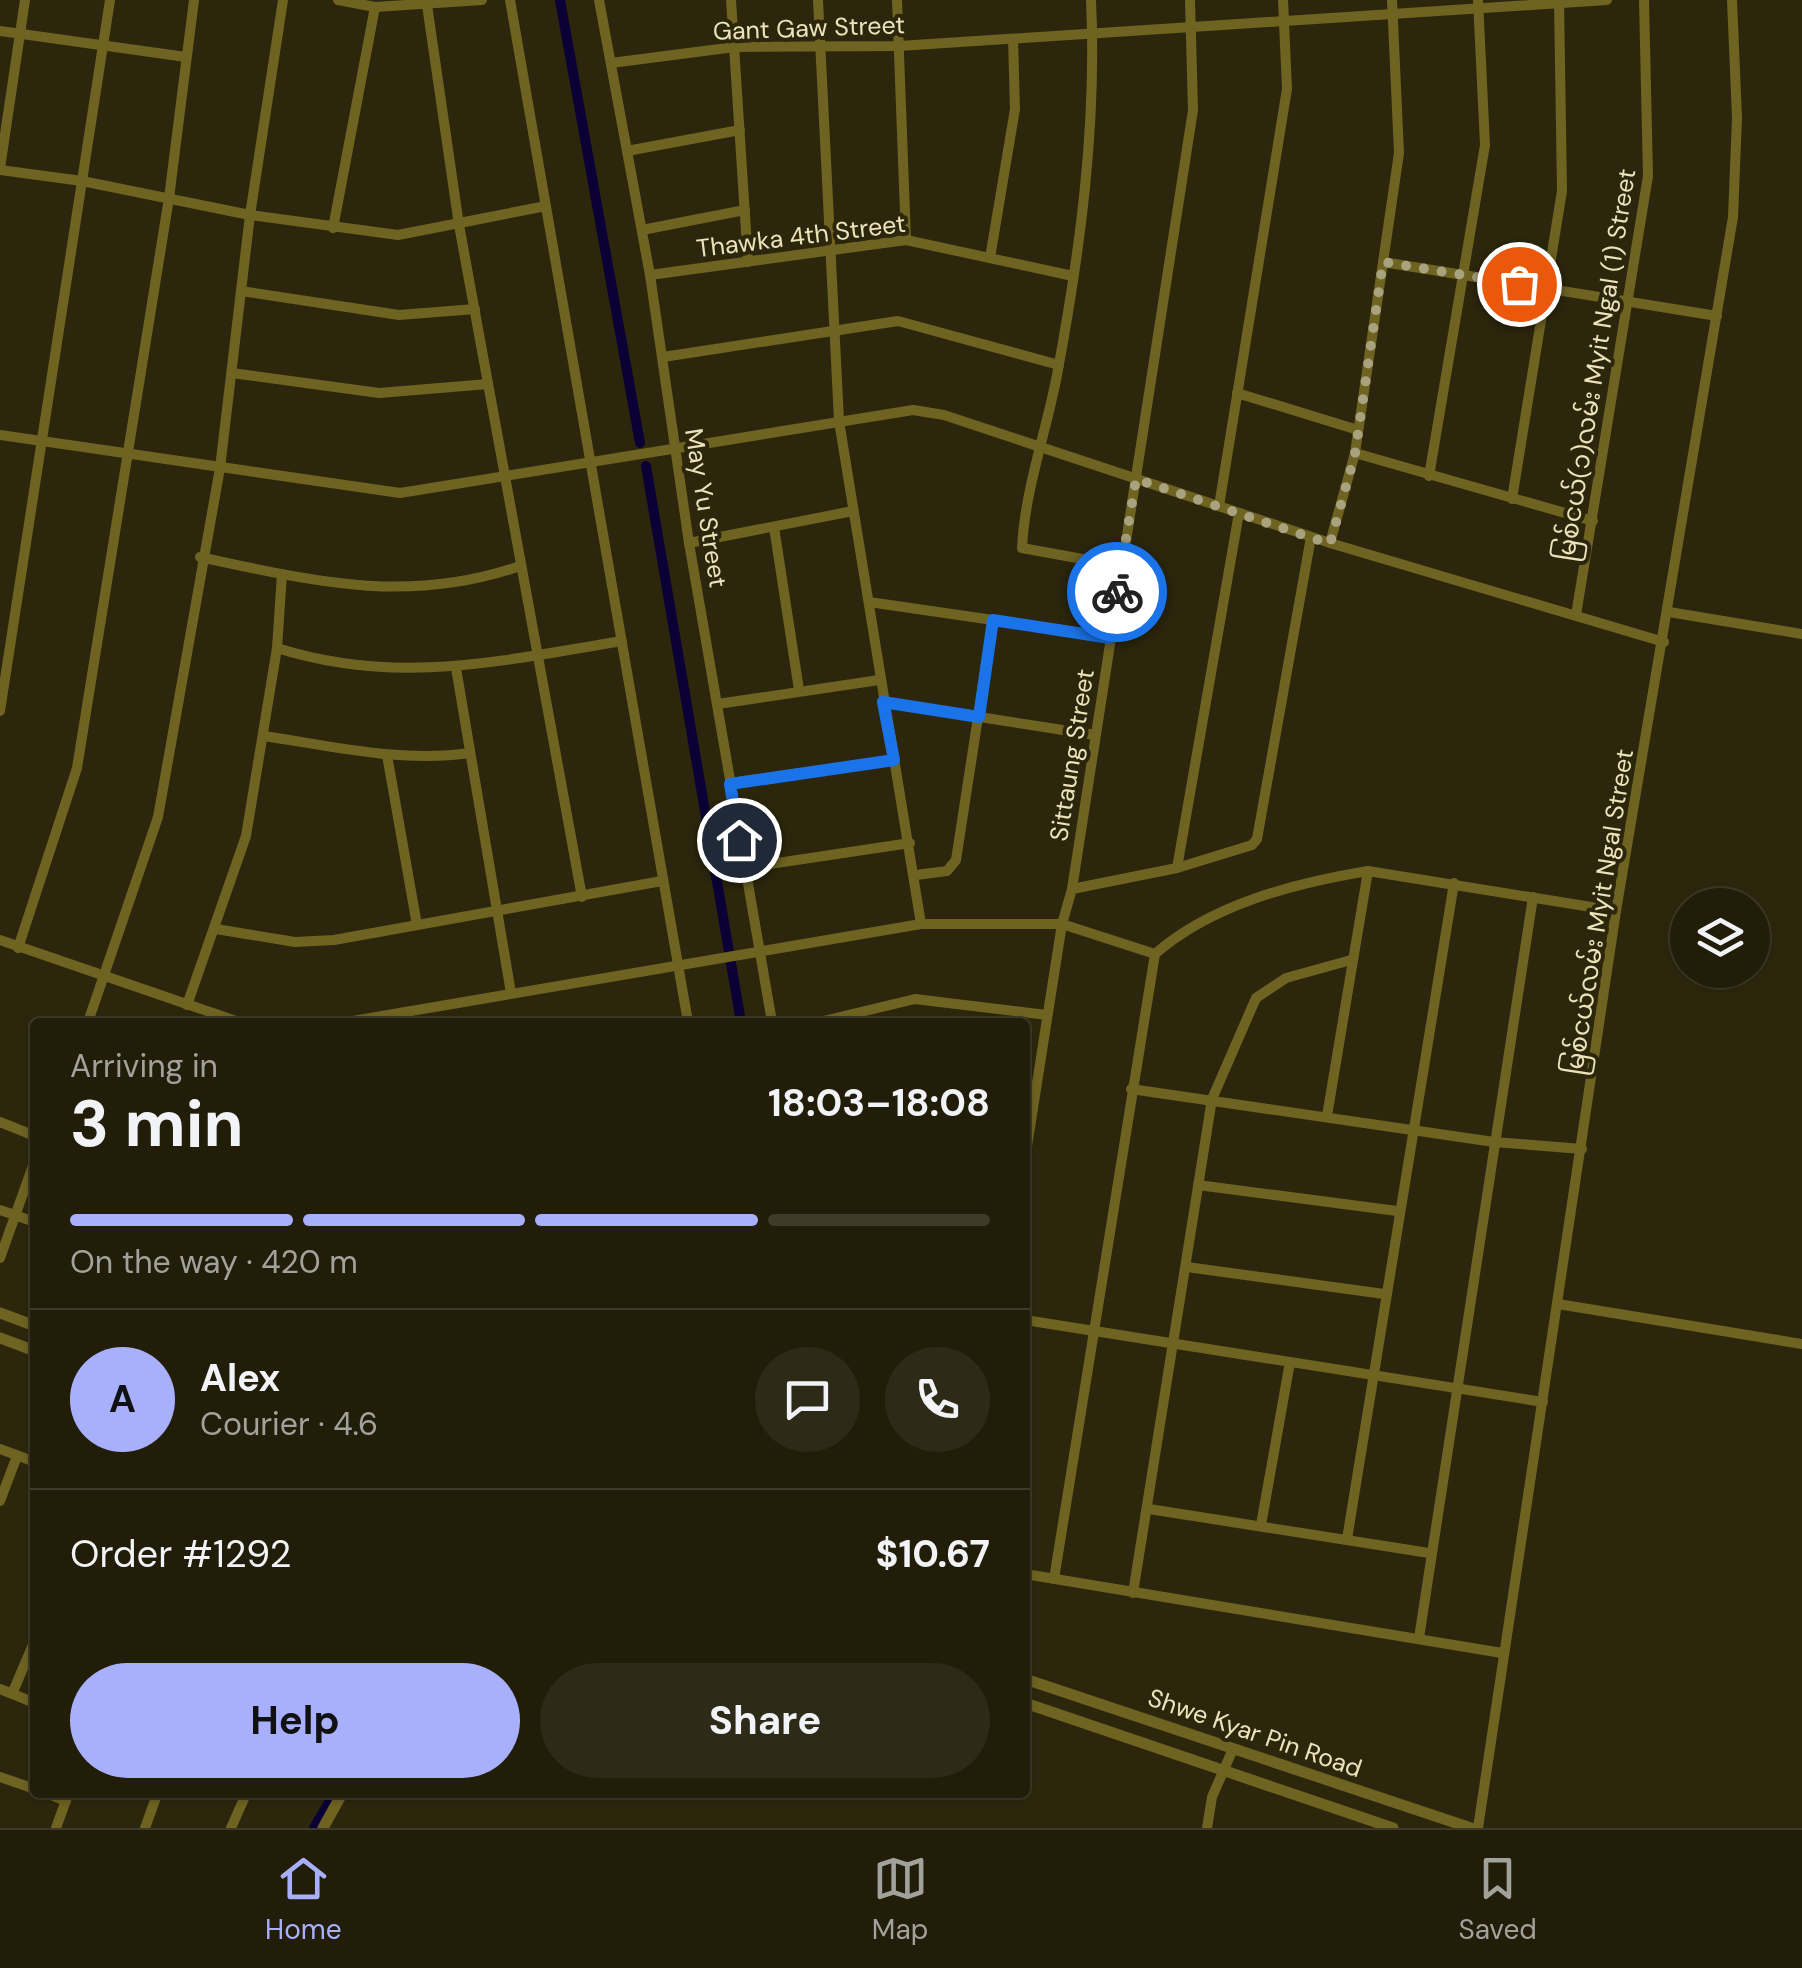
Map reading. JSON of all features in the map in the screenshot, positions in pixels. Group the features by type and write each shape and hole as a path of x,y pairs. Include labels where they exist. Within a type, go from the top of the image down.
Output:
{"street":[{"path":"25,0 0,169 82,181 250,215 398,234 546,206"},
{"path":"0,711 45,442 110,0"},
{"path":"18,948 71,796 169,198 194,0"},
{"path":"90,1018 154,831 200,558 220,468 250,215 283,0"},
{"path":"338,0 375,7 482,0"},
{"path":"510,0 687,1018"},
{"name":"May Yu Street","path":"599,0 650,275 690,543 771,1018"},
{"path":"731,0 748,262"},
{"path":"818,0 839,421 921,924"},
{"path":"898,0 906,240"},
{"path":"1091,0 1093,115 1059,365 1043,450 1024,508 1022,548 1121,566"},
{"name":"Sittaung Street","path":"1030,1095 1072,890 1193,110 1190,0"},
{"path":"1219,506 1287,88 1283,0"},
{"name":"Gant Gaw Street","path":"611,63 734,47 899,46 1093,34 1393,6 1607,0"},
{"name":"မြစ်ငယ်(၁)လမ်း Myit Ngal (1) Street","path":"1576,615 1650,152 1644,0"},
{"name":"မြစ်ငယ်လမ်း Myit Ngal Street","path":"1474,1828 1616,911 1717,316 1736,158 1732,0"},
{"path":"1512,499 1564,156 1560,1"},
{"path":"1429,476 1485,144 1478,4"},
{"path":"427,5 458,225 582,897"},
{"path":"1330,544 1355,454 1400,153 1393,6"},
{"path":"333,228 375,7"},
{"path":"0,32 186,57"},
{"path":"990,258 1014,109 1014,39"},
{"path":"627,151 740,130"},
{"path":"642,230 745,210"},
{"name":"Thawka 4th Street","path":"650,275 906,240 1072,276"},
{"path":"1383,262 1717,316"},
{"path":"241,291 399,315 475,309"},
{"path":"663,357 898,321 1059,365"},
{"path":"232,372 379,393 488,384"},
{"path":"1237,393 1358,430"},
{"path":"0,435 400,493 914,410 944,415 1330,544 1664,642"},
{"path":"1355,454 1593,521"},
{"path":"690,543 853,512"},
{"path":"1177,868 1239,513"},
{"path":"774,528 798,690"},
{"path":"1072,890 1177,868 1252,845 1260,832 1311,537"},
{"path":"200,558 400,590 472,583 520,566"},
{"path":"187,1005 246,836 264,736 282,574"},
{"path":"869,602 1110,638"},
{"path":"1669,612 1802,634"},
{"path":"916,875 947,871 956,860 993,620"},
{"path":"276,648 320,662 375,670 456,668 622,641"},
{"path":"456,668 512,994"},
{"path":"718,704 879,680"},
{"path":"883,702 1095,736"},
{"path":"264,736 387,755 470,753"},
{"path":"387,755 417,925"},
{"path":"730,784 894,760"},
{"path":"744,868 910,843"},
{"path":"1054,1579 1155,954 1182,931 1222,911 1332,877 1368,871 1616,911"},
{"path":"1327,1116 1368,871"},
{"path":"216,929 295,942 417,925 662,880"},
{"path":"1348,1539 1397,1211 1454,883"},
{"path":"1419,1638 1429,1553 1533,897"},
{"path":"371,1018 678,962 921,924 1062,924 1155,954"},
{"path":"0,940 227,1018"},
{"path":"1133,1593 1150,1510 1212,1099 1256,998 1286,978 1351,960"},
{"path":"855,1018 928,998 1047,1015"},
{"path":"1130,1090 1494,1142 1582,1150"},
{"path":"0,1122 30,1134"},
{"path":"0,1258 30,1174"},
{"path":"1198,1185 1397,1211"},
{"path":"0,1210 30,1220"},
{"path":"1187,1267 1384,1294"},
{"path":"1558,1304 1802,1344"},
{"path":"0,1313 30,1324"},
{"path":"1030,1321 1543,1402"},
{"path":"0,1338 30,1349"},
{"path":"1260,1526 1290,1362"},
{"path":"0,1449 30,1460"},
{"path":"0,1501 17,1456"},
{"path":"1150,1510 1429,1553"},
{"path":"1030,1575 1502,1653"},
{"path":"12,1694 30,1652"},
{"name":"Shwe Kyar Pin Road","path":"1030,1681 1474,1828"},
{"path":"0,1690 30,1700"},
{"name":"Shwe Kyar Pin Road","path":"1030,1705 1221,1773 1393,1828"},
{"path":"1207,1828 1221,1773 1233,1749"},
{"path":"0,1776 30,1787"},
{"path":"56,1828 68,1798"},
{"path":"145,1828 156,1798"},
{"path":"231,1828 244,1798"},
{"path":"323,1828 340,1798"}],"waterway":[{"path":"560,0 640,443"},
{"path":"646,466 740,1018"},
{"path":"314,1828 332,1798"}],"way so far":[{"path":"1117,592 1136,479 1330,544 1355,454 1383,262 1519,284"}],"route":[{"path":"739,840 730,784 894,760 883,702 979,717 993,620 1110,638 1117,592"}]}
